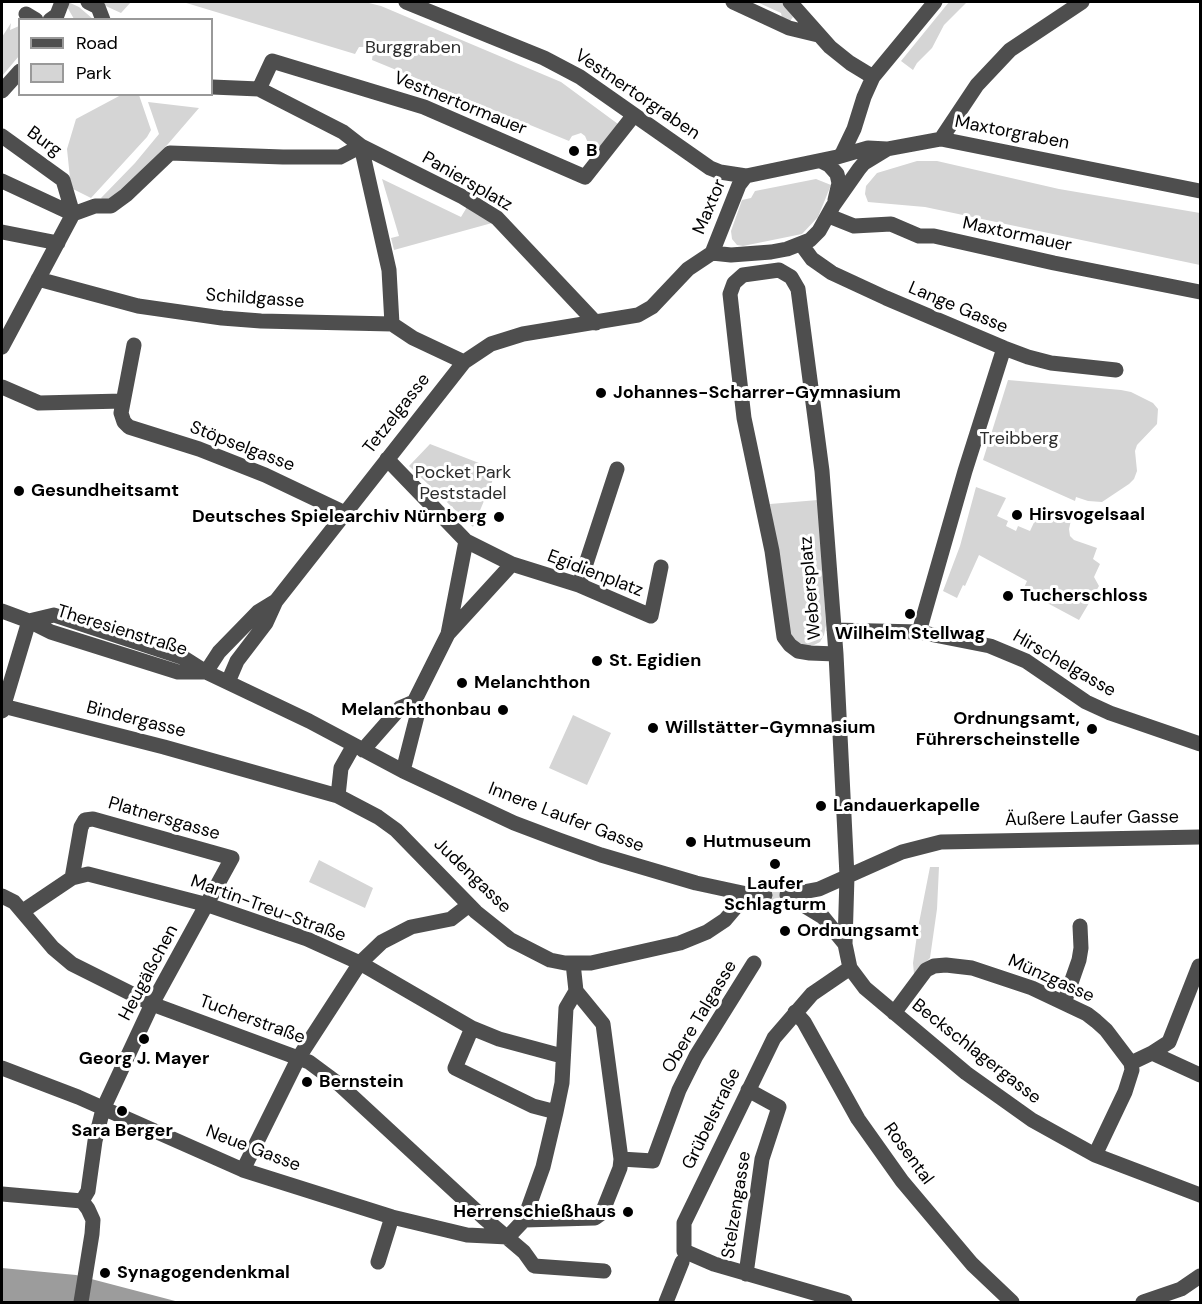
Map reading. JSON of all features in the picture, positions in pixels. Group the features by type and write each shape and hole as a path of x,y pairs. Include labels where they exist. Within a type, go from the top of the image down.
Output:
{"street":[{"path":"88,2 98,7 102,18"},
{"name":"Vestnertorgraben","path":"406,2 544,58 580,77 710,168 746,176"},
{"path":"734,2 789,28 818,35"},
{"path":"790,2 830,46 850,63 873,77"},
{"path":"841,156 854,129 873,77 935,2"},
{"path":"941,139 977,85 1010,50 1082,2"},
{"name":"Vestnertormauer","path":"259,89 272,61 424,107 585,177 634,115"},
{"path":"2,91 18,73"},
{"path":"213,87 259,89"},
{"name":"Paniersplatz","path":"259,89 344,132 361,146 463,197 497,218 596,323"},
{"name":"Burg","path":"2,136 63,180 73,214"},
{"name":"Maxtorgraben","path":"746,176 821,161 868,148 887,149 941,139 1200,191"},
{"path":"2,347 73,214 95,206 111,206 126,195 170,153 340,157 361,146 389,270 392,324 413,338 464,362"},
{"path":"596,323 638,315 652,307 688,269 712,254 751,254 787,249 815,236 864,163 887,149"},
{"path":"821,161 830,165 837,174 838,183 831,211"},
{"name":"Maxtor","path":"712,254 739,185 746,176"},
{"path":"2,181 73,214"},
{"name":"Maxtormauer","path":"831,211 854,226 891,224 919,236 934,236 1200,292"},
{"path":"2,232 58,243"},
{"name":"Lange Gasse","path":"801,244 812,259 832,273 1004,348 1051,363 1116,370"},
{"name":"Webersplatz","path":"779,270 791,277 798,289 822,471 834,630 836,654 798,651 784,637 772,551 744,418 730,294 734,283 743,275 779,270"},
{"name":"Schildgasse","path":"38,279 138,306 222,318 392,324"},
{"name":"Tetzelgasse","path":"228,682 237,661 266,623 276,601 464,362 491,344 523,334 596,323"},
{"path":"2,387 39,403 123,401 134,345"},
{"path":"919,632 965,471 1004,348"},
{"name":"Stöpselgasse","path":"123,401 121,413 124,423 136,431 199,449 266,475 345,513"},
{"name":"Egidienplatz","path":"387,459 466,541 512,564 579,585 651,616 661,567"},
{"path":"579,585 617,470"},
{"path":"404,771 417,716 414,702 448,634 466,541"},
{"path":"448,634 512,564"},
{"name":"Tetzelgasse","path":"206,672 219,652 258,612 276,601"},
{"name":"Theresienstraße","path":"2,611 51,632 178,672 206,672"},
{"name":"Theresienstraße","path":"29,621 54,615 184,658 206,672 259,696 358,747"},
{"path":"2,709 29,621"},
{"path":"80,641 85,625"},
{"name":"Hirschelgasse","path":"834,630 919,632 976,642 1010,653 1039,669 1086,702 1110,713 1200,744"},
{"path":"836,654 847,876 845,944"},
{"path":"338,796 341,768 358,747 400,708 414,702"},
{"name":"Bindergasse","path":"2,709 259,773 338,796"},
{"name":"Innere Laufer Gasse","path":"358,747 519,825 579,848 696,883 747,894 765,895"},
{"name":"Judengasse","path":"338,796 378,817 406,839 469,905 511,940 550,960 591,963 680,943 707,932 725,920 747,894"},
{"name":"Platnersgasse","path":"72,878 81,827 85,820 93,819 232,858"},
{"name":"Äußere Laufer Gasse","path":"845,944 824,917 788,894 819,889 902,852 941,842 1200,837"},
{"name":"Heugäßchen","path":"82,1201 88,1191 95,1141 103,1109 152,1004 232,858"},
{"name":"Martin-Treu-Straße","path":"72,878 88,874 208,905 307,939 360,963 472,1028 499,1039 562,1056"},
{"path":"23,911 72,878"},
{"name":"Tucherstraße","path":"2,896 14,902 53,948 72,964 152,1004 299,1056 309,1062 340,1085 484,1218 508,1237 524,1252 534,1266 604,1271"},
{"path":"243,1170 299,1056 360,963 382,942 411,927 450,919 469,905"},
{"path":"1064,1003 1079,960 1080,926"},
{"name":"Beckschlagergasse","path":"845,944 850,968 865,988 966,1073 1018,1111 1095,1155 1200,1195"},
{"path":"524,1220 595,1218 602,1213 620,1168 621,1159 603,1024 576,991 573,963"},
{"name":"Obere Talgasse","path":"621,1159 653,1161 679,1090 696,1056 754,963"},
{"name":"Münzgasse","path":"894,1013 926,970 934,966 946,965 972,968 1032,988 1087,1014 1101,1025 1131,1063"},
{"path":"1095,1155 1131,1077 1131,1063 1169,1042 1198,966 1200,967"},
{"name":"Grübelstraße","path":"683,1257 684,1222 774,1038 812,994 850,968"},
{"path":"508,1237 524,1220 543,1167 562,1083 566,1008 576,991"},
{"name":"Rosental","path":"795,1012 804,1022 858,1119 902,1181 972,1264 1012,1302"},
{"path":"472,1028 454,1068 533,1106 556,1112"},
{"path":"1152,1053 1200,1075"},
{"name":"Neue Gasse","path":"2,1068 78,1097 243,1170 392,1217 467,1235 508,1237"},
{"name":"Stelzengasse","path":"746,1274 762,1159 779,1107 748,1090"},
{"path":"2,1194 82,1201 88,1209 93,1220 90,1257 81,1302"},
{"path":"378,1262 392,1217"},
{"path":"666,1302 683,1257 845,1302"},
{"path":"1143,1302 1181,1289 1200,1276"}],"green space":[{"path":"68,2 79,7 92,18 73,18 66,5"},
{"path":"97,2 131,2 121,13"},
{"name":"Burggraben","path":"183,2 365,2 381,6 561,82 618,124 598,153 581,133 572,136 569,141 372,60 373,52 369,47 359,47 355,54"},
{"path":"757,2 782,2 793,17 790,21 782,18 781,13"},
{"path":"949,2 967,2 944,25 932,48 913,70 901,61"},
{"path":"11,23 10,30 18,26 18,57 2,76 2,37"},
{"path":"119,96 139,96 151,130 91,198 71,188 67,149 76,119"},
{"path":"148,102 199,108 129,184 105,202 101,198 159,134"},
{"path":"917,161 937,161 1059,189 1200,213 1200,265 925,207 868,202 865,194 866,186 877,173"},
{"path":"382,179 461,217 467,207 492,223 394,250 391,238 399,236"},
{"path":"816,179 831,185 818,217 802,234 743,246 737,245 732,239 731,231 742,200 751,198 755,191"},
{"name":"Treibberg","path":"1008,380 1121,390 1131,392 1153,403 1158,409 1157,424 1137,445 1135,451 1137,471 1134,479 1102,502 1076,497 1075,501 983,460"},
{"name":"Pocket Park Peststadel","path":"430,444 497,470 473,527 409,466"},
{"path":"976,487 1006,498 997,516 1008,521 1006,526 1016,531 1018,526 1030,531 1038,514 1051,520 1057,509 1072,516 1069,529 1070,536 1074,540 1097,548 1093,559 1100,564 1094,577 1099,586 1079,620 1023,590 1027,581 979,555 957,598 943,591 960,546"},
{"path":"818,500 826,625 820,642 810,647 802,645 790,635 770,504"},
{"path":"573,715 611,733 587,785 549,768"},
{"path":"319,860 373,888 365,908 309,882"},
{"path":"930,867 939,867 937,909 930,958 914,974 913,963 918,928"}],"shaded area":[{"path":"2,1268 76,1275 179,1302 2,1302"}],"tunnel":[{"path":"765,895 787,895"}],"place":[{"name":"B","path":"574,151"},
{"name":"Johannes-Scharrer-Gymnasium","path":"601,393"},
{"name":"Gesundheitsamt","path":"19,491"},
{"name":"Hirsvogelsaal","path":"1017,515"},
{"name":"Deutsches Spielearchiv Nürnberg","path":"499,517"},
{"name":"Tucherschloss","path":"1008,596"},
{"name":"Wilhelm Stellwag","path":"910,614"},
{"name":"St. Egidien","path":"597,661"},
{"name":"Melanchthon","path":"462,683"},
{"name":"Melanchthonbau","path":"503,710"},
{"name":"Willstätter-Gymnasium","path":"653,728"},
{"name":"Ordnungsamt, Führerscheinstelle","path":"1092,729"},
{"name":"Landauerkapelle","path":"821,806"},
{"name":"Hutmuseum","path":"691,842"},
{"name":"Laufer Schlagturm","path":"775,864"},
{"name":"Ordnungsamt","path":"785,931"},
{"name":"Georg J. Mayer","path":"144,1039"},
{"name":"Bernstein","path":"307,1082"},
{"name":"Sara Berger","path":"122,1111"},
{"name":"Herrenschießhaus","path":"628,1212"},
{"name":"Synagogendenkmal","path":"105,1273"}]}
